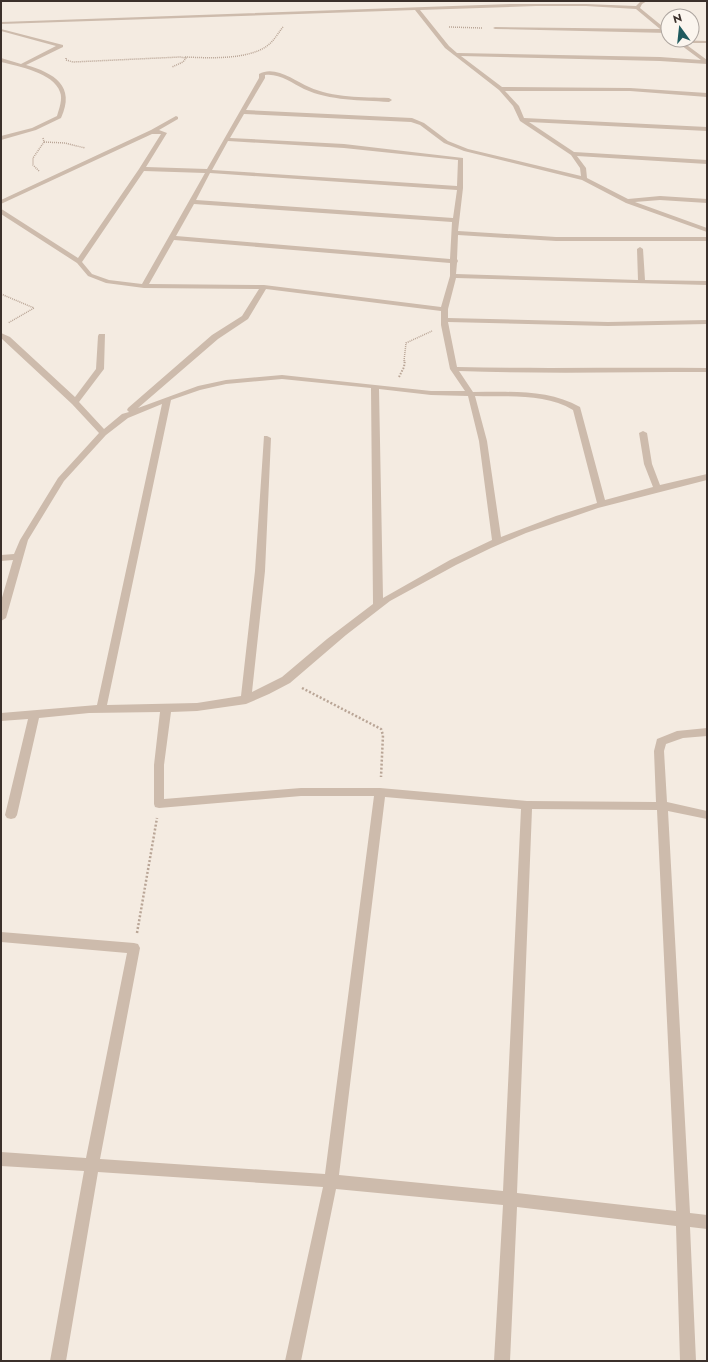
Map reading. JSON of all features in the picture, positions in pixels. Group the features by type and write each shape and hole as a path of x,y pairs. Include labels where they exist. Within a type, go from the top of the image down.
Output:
{"street":[{"path":"637,8 640,3 645,1"},
{"path":"1,22 290,13 383,8 417,9 504,4 558,4 637,8 660,26"},
{"path":"417,9 447,47 501,89 516,106 522,120 573,154 583,168 584,179"},
{"path":"495,28 660,32"},
{"path":"1,30 61,46"},
{"path":"22,65 61,46"},
{"path":"688,48 707,62"},
{"path":"455,54 660,59 707,62"},
{"path":"1,60 22,65 42,73 61,87 64,94 58,117 40,126 1,138"},
{"path":"144,286 192,202 207,171 262,78 262,74 274,72 310,90 334,95 389,100"},
{"path":"501,89 667,90 707,95"},
{"path":"243,112 412,120 422,124 446,142 466,150 584,179 603,191 626,202 707,230"},
{"path":"1,202 151,132 176,118"},
{"path":"522,120 707,129"},
{"path":"79,262 142,169 164,133 158,131 151,132"},
{"path":"226,139 344,146 461,159 460,188 456,220 455,261 453,276 444,309 445,323 454,368 471,394 483,440 497,541"},
{"path":"573,154 707,162"},
{"path":"142,169 207,171 460,188"},
{"path":"626,202 660,198 707,201"},
{"path":"192,202 456,220"},
{"path":"1,212 79,262 90,275 108,282 144,286 264,287 444,309"},
{"path":"456,233 556,239 707,239"},
{"path":"172,238 455,261"},
{"path":"640,248 642,282"},
{"path":"453,276 707,283"},
{"path":"1,618 24,540 61,480 103,433 125,416 215,337 245,317 264,287"},
{"path":"445,323 608,324 707,322"},
{"path":"1,335 75,402 103,433"},
{"path":"75,402 100,369 102,336"},
{"path":"454,368 523,371 592,369 707,370"},
{"path":"125,416 167,398 198,388 226,382 282,377 431,393 530,395 565,402 577,410 601,503"},
{"path":"375,387 378,605"},
{"path":"146,397 156,403"},
{"path":"101,709 167,398"},
{"path":"643,433 648,464 657,488"},
{"path":"246,700 260,571 267,438"},
{"path":"1,717 101,709 166,709 204,706 246,700 274,688 286,680 378,605 451,562 497,541 601,503 657,488 707,477"},
{"path":"1,558 18,557"},
{"path":"166,709 160,765 159,804 301,792 380,792 527,805 663,806 707,815"},
{"path":"11,815 34,715"},
{"path":"688,1361 684,1219 659,751 661,742 669,736 707,732"},
{"path":"292,1361 330,1181 380,792"},
{"path":"502,1361 527,805"},
{"path":"1,937 134,948 92,1164 58,1361"},
{"path":"1,1159 330,1181 510,1199 707,1222"}],"path":[{"path":"61,46 67,48 66,60 73,62 180,56 233,56 259,50 267,46 277,35 290,13"},
{"path":"430,27 495,28"},
{"path":"172,67 183,62 186,58 180,56"},
{"path":"40,126 44,142 33,158 33,165 52,179"},
{"path":"44,142 66,143 106,153"},
{"path":"1,294 34,308 8,324"},
{"path":"395,388 404,367 406,344 445,323"},
{"path":"286,680 381,729 383,735 380,792"},
{"path":"134,948 159,804"}]}
